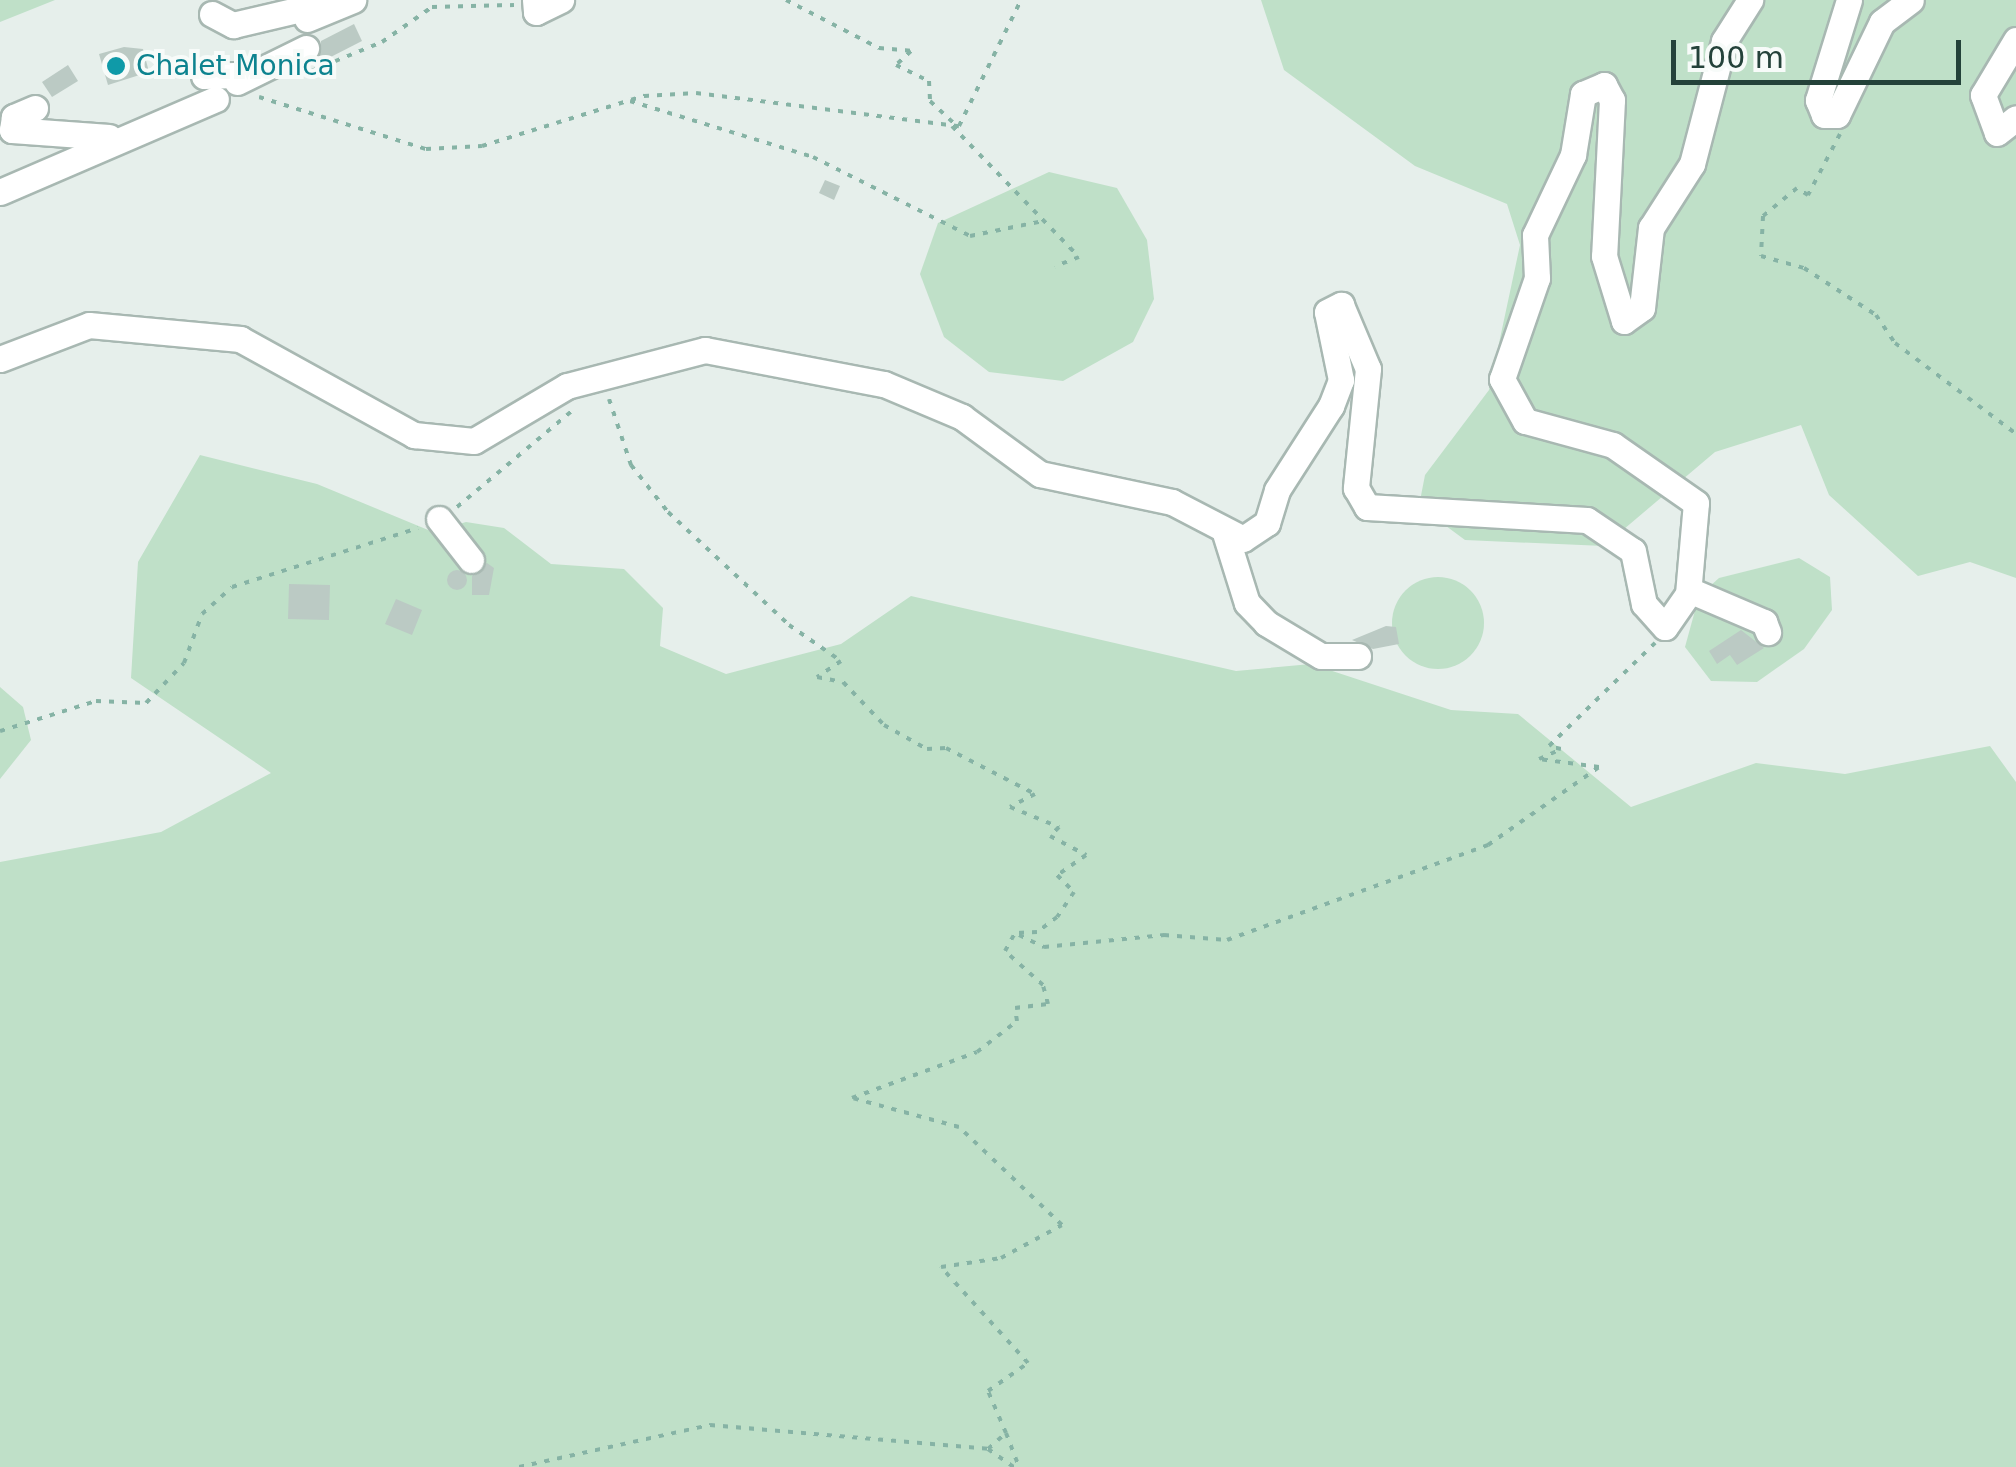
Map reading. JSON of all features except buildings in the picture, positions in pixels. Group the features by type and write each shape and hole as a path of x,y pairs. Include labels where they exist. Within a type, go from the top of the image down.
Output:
{"street":[{"path":"212,14 234,25 311,13 353,0"},
{"path":"535,0 536,12 561,0"},
{"path":"0,359 89,325 240,339 414,435 474,441 567,386 706,350 884,384 962,417 1040,474 1172,502 1224,533 1243,539 1267,523 1277,490 1331,406 1341,380 1327,312 1342,305 1368,369 1356,488 1367,507 1587,520 1633,551 1653,623 1676,618 1689,590 1696,503 1627,451 1525,422 1502,379 1537,278 1535,235 1573,155 1583,94 1604,85 1612,100 1604,256 1624,322 1642,308 1651,228 1692,164 1724,41 1750,0"},
{"path":"1849,0 1818,100 1824,115 1836,115 1882,22 1912,0"},
{"path":"2016,40 1983,95 1997,134 2016,118"},
{"path":"0,192 226,85 311,59"},
{"path":"34,108 12,130 114,137"},
{"path":"438,519 471,560"},
{"path":"1224,533 1247,603 1266,623 1320,656 1358,656"},
{"path":"1689,590 1764,622 1768,632"}],"path":[{"path":"789,0 879,48 911,51 896,65 929,81 930,102 1080,257 1055,266"},
{"path":"955,126 1021,0"},
{"path":"311,59 432,7 504,4"},
{"path":"226,85 426,149 480,147 630,101 696,93 955,126"},
{"path":"630,101 812,157 970,236 1043,221"},
{"path":"1836,115 1828,170 1808,195 1797,188 1763,216 1761,256 1804,268 1876,315 1895,343 2016,434"},
{"path":"592,397 604,391 631,465 668,512 788,626 841,661 817,676 843,682 884,726 926,749 946,748 1035,794 1010,807 1059,827 1050,836 1086,855 1057,875 1074,892 1057,917 1037,932 1015,933"},
{"path":"0,731 96,701 146,704 184,663 202,614 232,587 348,557 438,519 580,404"},
{"path":"1015,933 1044,946 1164,935 1228,940 1488,845 1599,766 1540,759 1560,749 1549,746 1658,641"},
{"path":"1015,933 1006,951 1044,985 1048,1004 1014,1008 1016,1022 977,1052 852,1098 960,1127 1062,1225 1001,1258 941,1267 1028,1363 988,1392 1017,1467"},
{"path":"519,1467 710,1426 905,1435 988,1450 1017,1467"},
{"path":"988,1450 1006,1434"}],"green space":[{"path":"0,0 55,0 0,22"},
{"path":"1261,0 2016,0 2016,578 1970,562 1918,576 1829,495 1801,425 1715,452 1604,546 1465,540 1419,506 1425,475 1489,390 1520,245 1507,204 1415,166 1284,70"},
{"path":"1049,172 1117,188 1147,240 1154,299 1133,342 1063,381 989,372 944,337 920,274 938,223"},
{"path":"200,455 317,484 433,532 466,522 504,528 551,564 624,569 663,608 660,646 726,674 841,644 911,596 1236,671 1311,664 1451,710 1518,714 1631,807 1756,763 1845,774 1990,746 2016,782 2016,1467 0,1467 0,862 161,832 271,773 131,678 138,562"},
{"path":"1799,558 1830,577 1832,610 1804,649 1757,682 1711,681 1685,647 1699,596 1719,578"},
{"path":"1438,577 1456,581 1470,591 1480,605 1484,623 1480,641 1470,655 1456,665 1438,669 1420,665 1406,655 1396,641 1392,623 1396,605 1406,591 1420,581"},
{"path":"0,687 23,707 31,740 0,779"}],"place":[{"name":"Chalet Monica","path":"116,66"}]}
